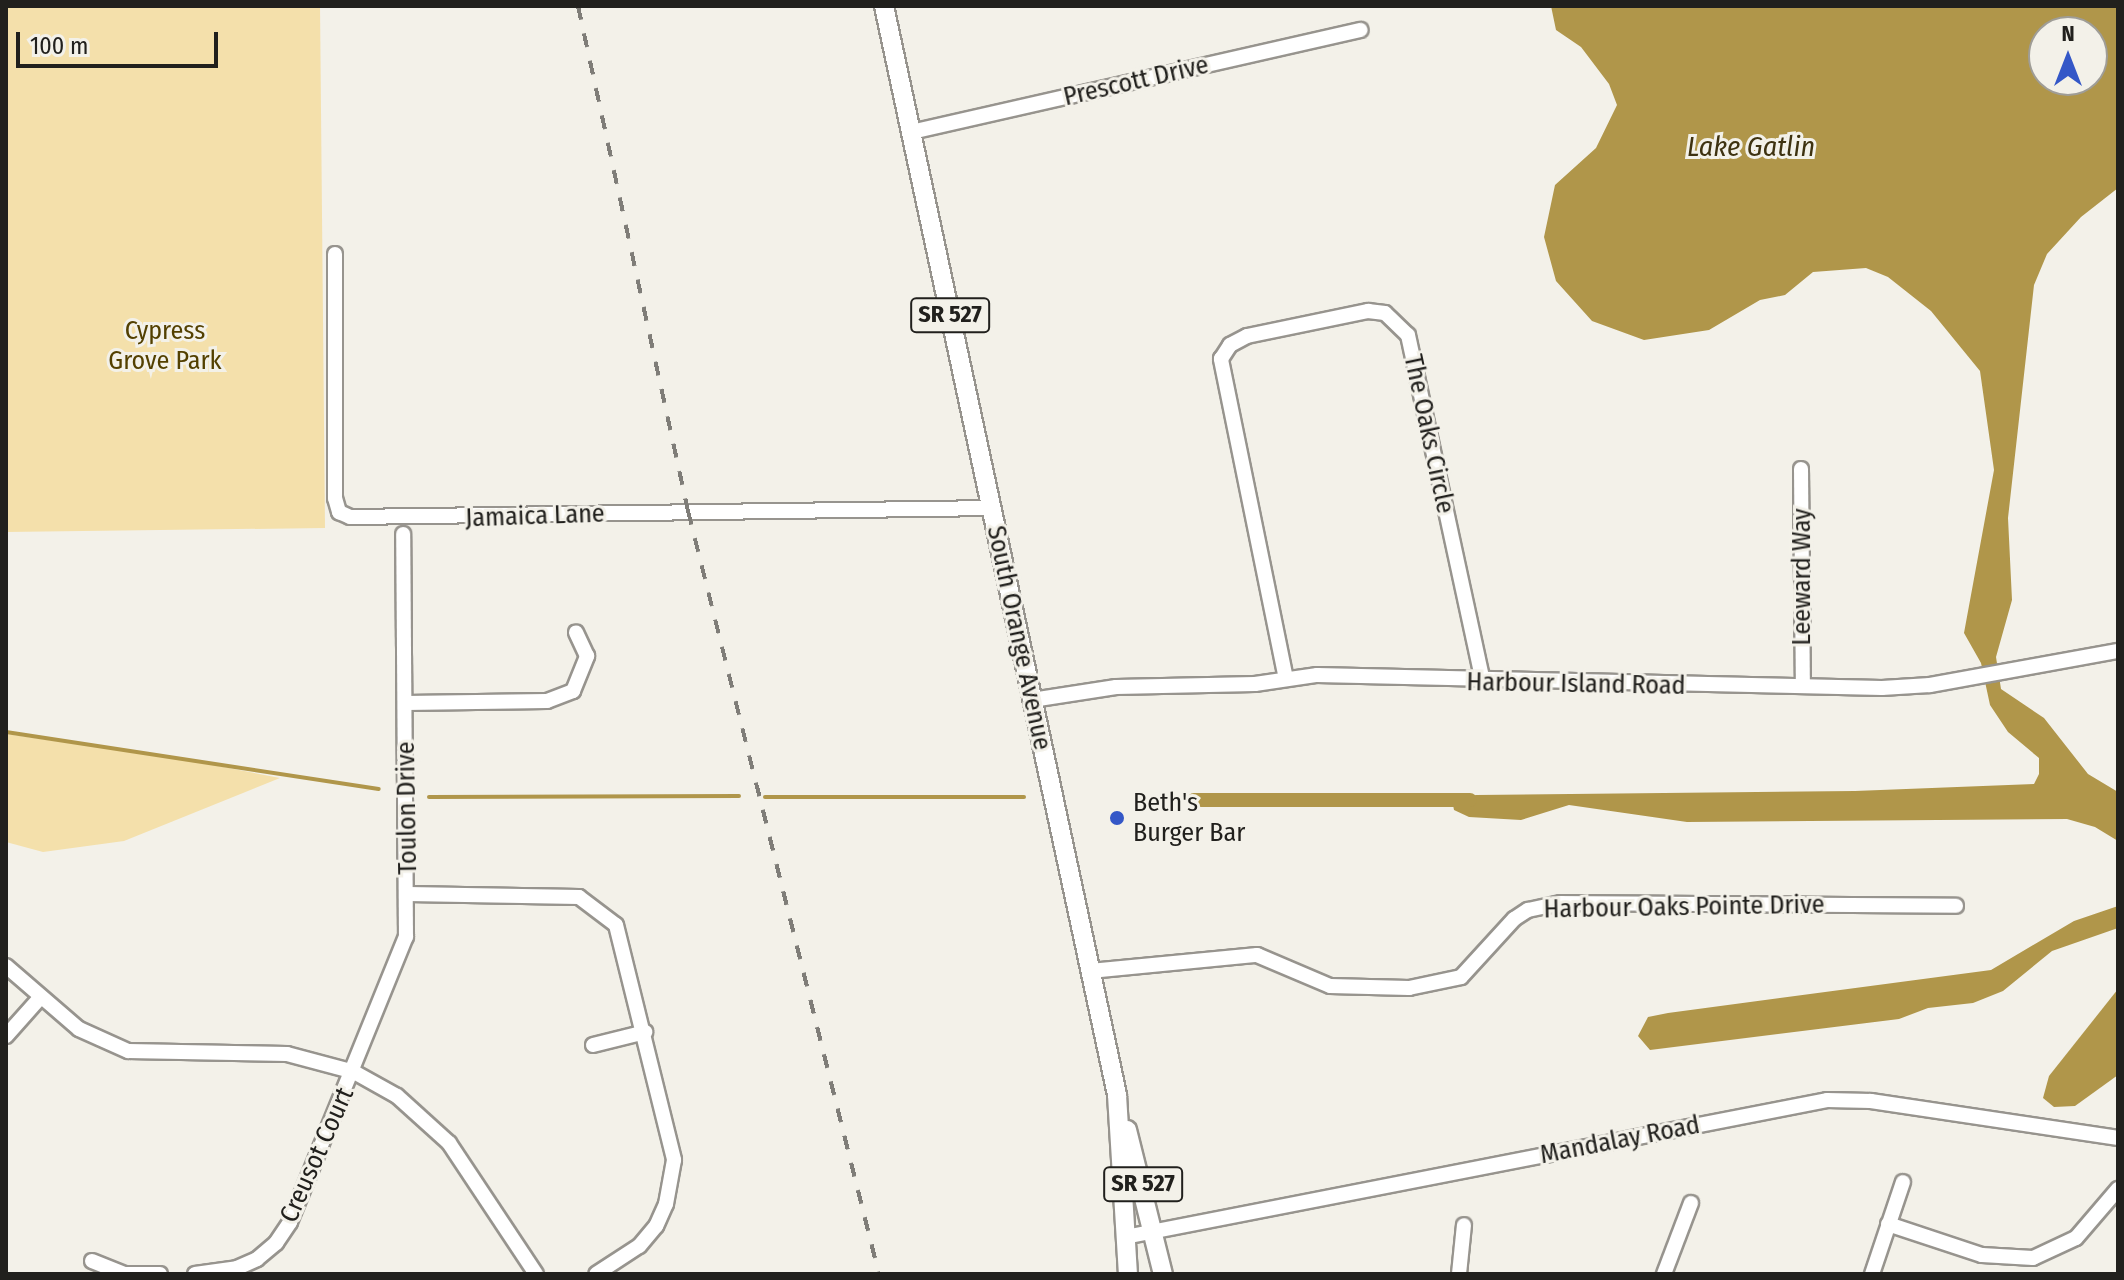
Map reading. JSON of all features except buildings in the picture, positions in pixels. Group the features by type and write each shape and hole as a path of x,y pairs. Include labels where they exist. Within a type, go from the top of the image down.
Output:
{"main road":[{"name":"South Orange Avenue","path":"884,6 1117,1095 1128,1274"},
{"name":"SR 527","path":"1117,1095 1156,1231 1163,1274"}],"street":[{"name":"Prescott Drive","path":"911,132 1361,30"},
{"name":"Jamaica Lane","path":"335,254 335,498 339,512 350,517 991,508"},
{"name":"The Oaks Circle","path":"1286,679 1221,359 1230,345 1247,336 1368,311 1385,313 1408,335 1483,682"},
{"name":"Leeward Way","path":"1801,469 1803,684"},
{"name":"Toulon Drive","path":"354,1072 398,965 406,937 403,534"},
{"path":"406,703 547,701 573,691 587,656 576,632"},
{"name":"Harbour Island Road","path":"1032,700 1116,687 1286,679 1803,684 1882,688 1999,674 2118,651"},
{"path":"408,894 553,894 579,897 599,909 616,925 625,949 671,1137 672,1183 656,1226 639,1246 596,1274"},
{"name":"Harbour Oaks Pointe Drive","path":"1090,971 1257,955 1330,986 1409,988 1461,977 1514,919 1551,905 1956,906"},
{"path":"6,966 39,999 79,1029 128,1051 287,1054 354,1072 424,1116 449,1143 536,1274"},
{"path":"6,1036 39,999"},
{"path":"593,1045 645,1032"},
{"name":"Creusot Court","path":"195,1274 237,1268 276,1243 354,1072"},
{"name":"Mandalay Road","path":"1125,1237 1827,1100 1871,1101 2118,1138"},
{"path":"1872,1274 1903,1182"},
{"path":"1888,1224 1982,1255 2033,1258 2076,1238 2118,1189"},
{"path":"1664,1274 1691,1203"},
{"path":"1459,1274 1464,1225"},
{"path":"92,1261 125,1274 160,1274"}],"green space":[{"name":"Cypress Grove Park","path":"6,6 320,6 325,528 6,532"},
{"path":"6,734 182,759 280,778 124,841 43,852 6,842"}],"water":[{"name":"Lake Gatlin","path":"1551,6 2118,6 2118,188 2081,217 2047,254 2034,285 2008,518 2012,600 1996,657 2001,689 2044,718 2088,774 2118,792 2118,841 2095,827 2067,819 1687,822 1569,805 1521,820 1469,817 1454,810 1452,800 1476,795 1855,791 2034,784 2039,774 2039,758 2008,732 1990,705 1981,663 1964,633 1994,470 1980,371 1931,311 1888,277 1866,268 1813,272 1785,295 1760,300 1709,330 1644,340 1592,321 1556,281 1544,237 1555,185 1596,148 1617,105 1609,84 1581,47 1556,30"},
{"path":"2118,906 2118,928 2052,951 2003,991 1973,1003 1928,1008 1899,1019 1650,1050 1638,1036 1648,1017 1668,1013 1991,970 2074,921"},
{"path":"2118,989 2118,1075 2075,1106 2054,1107 2043,1098 2049,1076"}],"waterway":[{"path":"6,732 379,789"},
{"path":"429,797 739,796"},
{"path":"765,797 1024,797"},
{"path":"1194,800 1470,800"}],"railway":[{"path":"578,6 688,511 879,1274"}],"place":[{"name":"Beth's Burger Bar","path":"1117,818"}]}
